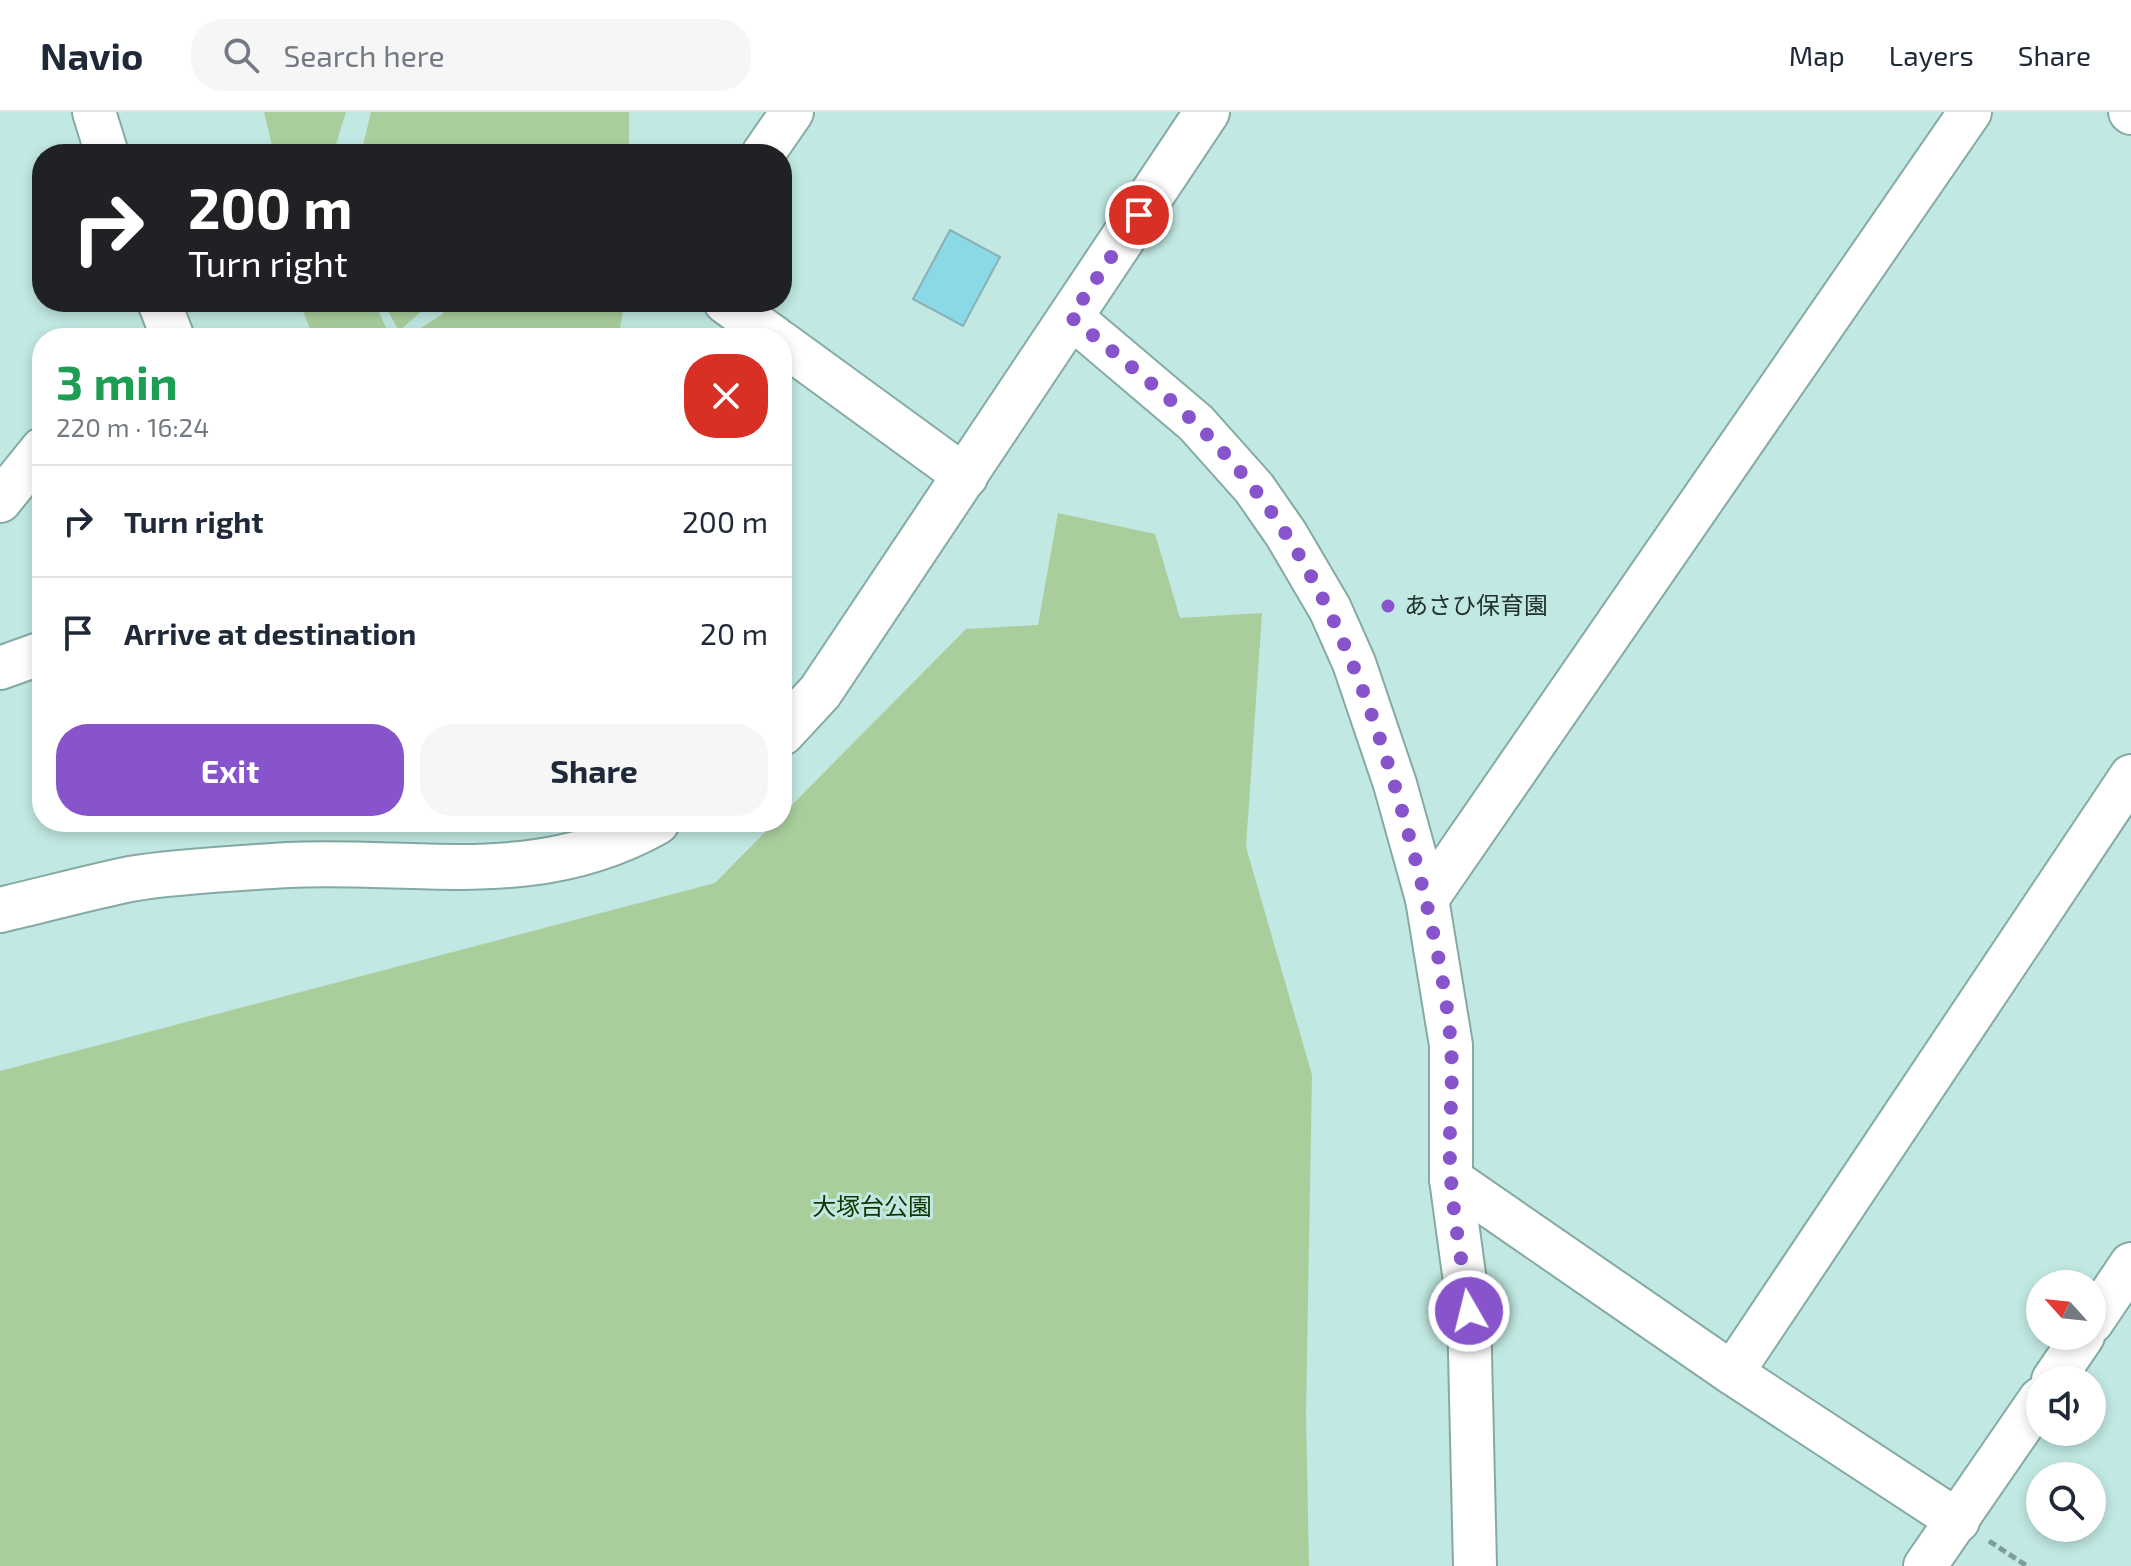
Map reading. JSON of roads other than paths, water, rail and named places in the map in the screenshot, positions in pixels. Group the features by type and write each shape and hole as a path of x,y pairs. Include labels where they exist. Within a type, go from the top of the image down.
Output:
{"street":[{"path":"94,112 104,144"},
{"path":"770,144 792,112"},
{"path":"792,722 820,692 1207,112"},
{"path":"1427,899 1970,112"},
{"path":"739,312 761,328"},
{"path":"1071,317 1196,423 1254,488 1286,534 1330,609 1354,663 1395,784 1427,899 1451,1045 1451,1179 1469,1311 1475,1566"},
{"path":"792,350 966,477"},
{"path":"0,501 32,461"},
{"path":"0,668 32,657"},
{"path":"1732,1373 2131,776"},
{"path":"0,910 133,879 290,865 425,869 530,865 622,842 640,832"},
{"path":"1451,1179 1732,1373 1958,1521"},
{"path":"2106,1301 2131,1264"},
{"path":"1925,1566 2026,1420"}],"place":[{"name":"あさひ保育園","path":"1388,606"}],"park label":[{"name":"大塚台公園","path":"872,1207"}]}
